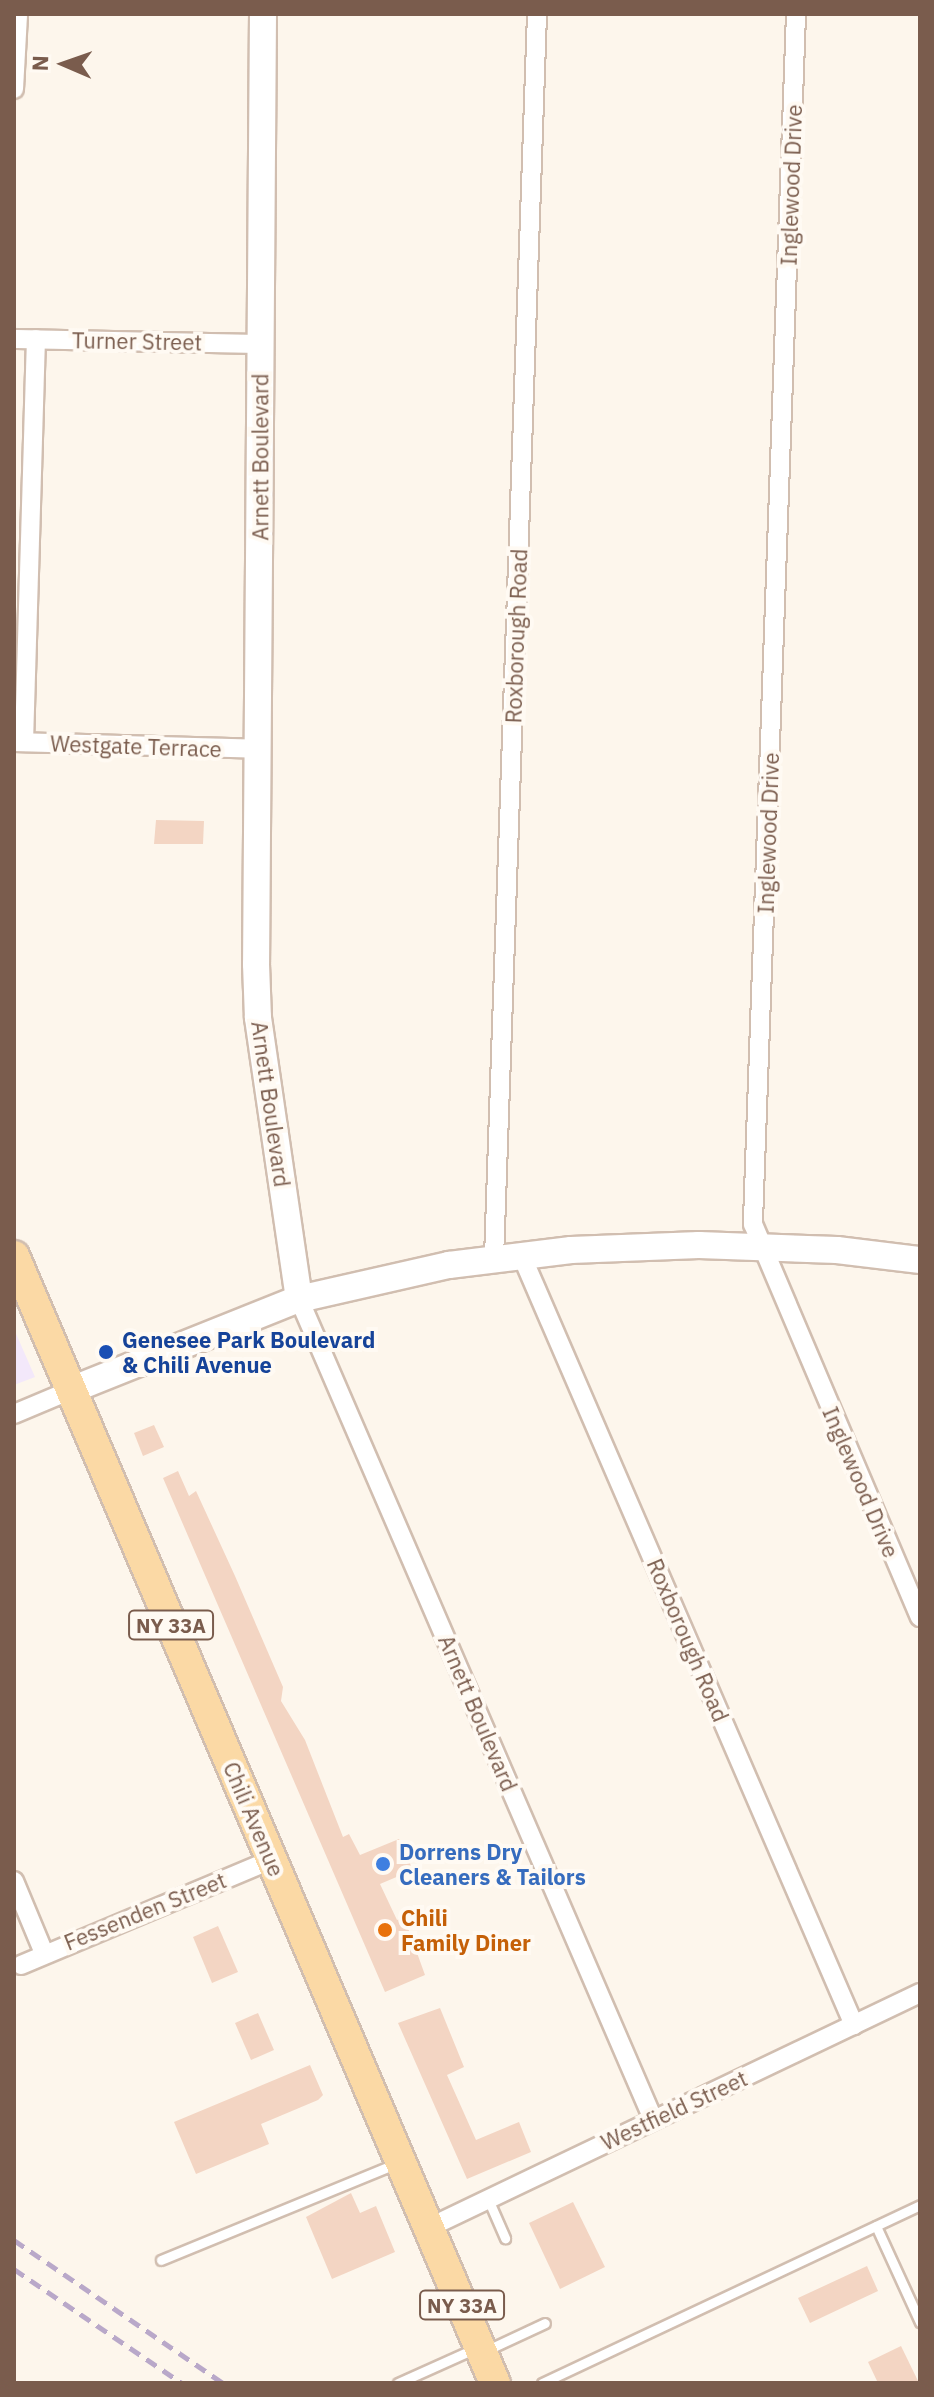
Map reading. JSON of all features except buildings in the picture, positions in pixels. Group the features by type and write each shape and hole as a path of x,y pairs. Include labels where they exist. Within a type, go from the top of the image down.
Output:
{"main road":[{"name":"Chili Avenue","path":"14,1256 495,2383"}],"street":[{"path":"14,89 18,14"},
{"name":"Arnett Boulevard","path":"263,14 258,1018 299,1299 653,2119"},
{"name":"Roxborough Road","path":"494,1258 537,14"},
{"name":"Inglewood Drive","path":"796,14 754,1211 758,1245 920,1617"},
{"name":"Turner Street","path":"14,339 261,344"},
{"path":"19,742 36,339"},
{"name":"Westgate Terrace","path":"19,742 258,749"},
{"path":"14,1414 299,1299 408,1272 521,1254 758,1245 920,1260"},
{"name":"Roxborough Road","path":"521,1254 854,2025"},
{"name":"Fessenden Street","path":"18,1968 44,1953 271,1860"},
{"path":"14,1881 44,1953"},
{"name":"Westfield Street","path":"428,2228 920,1993"}],"lane":[{"path":"161,2260 400,2162"},
{"path":"488,2199 505,2238"},
{"path":"542,2383 920,2205"},
{"path":"876,2226 920,2322"},
{"path":"398,2383 545,2323"}],"shaded area":[{"path":"14,1329 35,1377 14,1385"}],"railway":[{"path":"14,2240 223,2383"},
{"path":"14,2269 182,2383"}],"place":[{"name":"Genesee Park Boulevard & Chili Avenue","path":"106,1352"},
{"name":"Dorrens Dry Cleaners & Tailors","path":"383,1864"},
{"name":"Chili Family Diner","path":"385,1930"}]}
